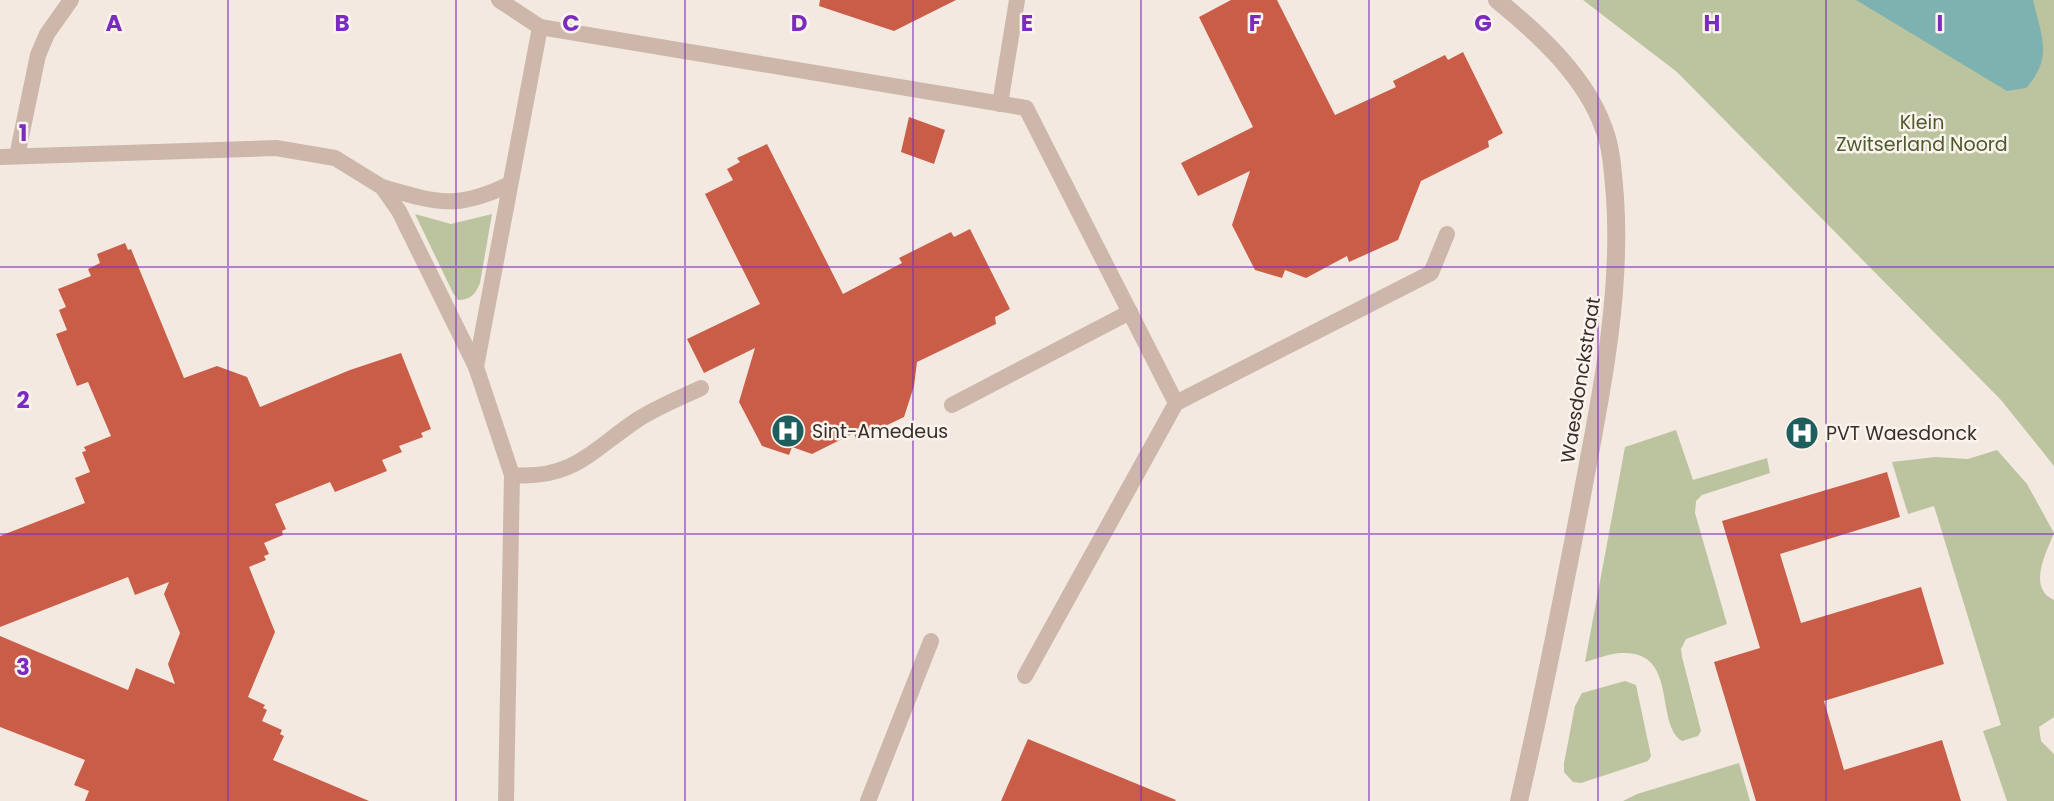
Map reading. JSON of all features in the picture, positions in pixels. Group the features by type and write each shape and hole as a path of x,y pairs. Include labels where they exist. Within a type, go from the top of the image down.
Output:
{"street":[{"name":"Waesdonckstraat","path":"1497,0 1564,63 1600,120 1614,179 1618,234 1615,300 1591,444 1550,667 1519,801"}],"lane":[{"path":"18,156 38,55 47,34 71,0"},
{"path":"499,0 540,27 1026,108 1176,403"},
{"path":"1000,104 1017,0"},
{"path":"476,367 540,27"},
{"path":"0,157 285,149 335,158 382,187 435,203 458,202 486,196 510,184"},
{"path":"382,187 400,211 476,367 512,475 506,801"},
{"path":"1025,676 1176,403 1431,273 1447,234"},
{"path":"951,405 1130,312"},
{"path":"512,475 546,475 578,464 639,419 701,388"},
{"path":"868,801 931,641"}],"green space":[{"name":"Klein Zwitserland Noord","path":"1583,0 2054,0 2054,466 2001,400 1677,72"},
{"path":"415,214 451,224 492,214 480,283 472,296 458,300 453,293"},
{"path":"1676,430 1693,480 1767,458 1770,473 1702,495 1696,501 1695,513 1727,624 1686,639 1681,649 1701,731 1698,736 1682,741 1674,732 1659,675 1651,663 1640,655 1622,653 1585,662 1625,447"},
{"path":"1997,450 2027,484 2054,533 2043,560 2040,579 2041,587 2054,600 2054,717 2039,727 2041,741 2054,754 2054,801 2007,801 1983,731 2001,725 1934,506 1908,514 1892,462 1935,457 1968,459"},
{"path":"1625,681 1636,685 1651,756 1648,761 1581,783 1573,782 1564,772 1564,763 1575,706 1582,693"},
{"path":"1739,763 1750,801 1623,801 1637,794"}],"water":[{"path":"1856,0 2033,0 2042,35 2043,56 2040,66 2026,88 2007,91"}],"building":[{"path":"820,0 956,0 894,31 819,6"},
{"path":"1231,0 1277,0 1335,115 1396,87 1393,81 1445,55 1448,60 1463,52 1503,133 1488,141 1489,147 1421,181 1398,240 1349,262 1347,256 1306,278 1285,270 1282,278 1255,270 1232,225 1250,171 1198,196 1181,163 1253,127 1199,17"},
{"path":"909,117 945,130 934,164 901,152"},
{"path":"767,144 843,294 902,263 899,258 951,232 954,237 970,229 1010,309 995,317 996,324 917,362 914,386 904,417 856,440 854,433 812,454 792,447 789,455 762,446 739,402 755,348 704,373 687,339 760,304 705,194 733,180 727,169 740,162 737,158"},
{"path":"125,243 128,250 131,249 184,378 217,366 247,377 260,407 350,370 401,353 431,429 421,433 423,437 399,446 402,452 382,460 387,471 335,492 330,482 275,504 286,529 282,531 283,535 264,543 269,554 264,556 266,560 249,567 275,632 248,697 265,705 263,708 267,710 262,721 282,730 280,734 284,736 273,760 369,801 85,801 89,791 74,785 85,760 0,727 0,636 128,690 136,668 175,684 168,664 180,633 164,594 169,582 135,595 128,577 0,627 0,536 85,503 75,478 90,472 82,452 86,451 84,447 111,436 88,382 77,386 56,334 67,330 59,310 66,307 58,289 91,276 88,269 100,263 97,254"},
{"path":"1887,472 1900,517 1780,554 1801,623 1921,587 1944,664 1824,701 1844,770 1942,740 1961,801 1756,801 1714,662 1760,648 1722,521"},
{"path":"1028,739 1176,800 1001,801"}],"place":[{"name":"Sint-Amedeus","path":"788,431"},
{"name":"PVT Waesdonck","path":"1802,433"}]}
